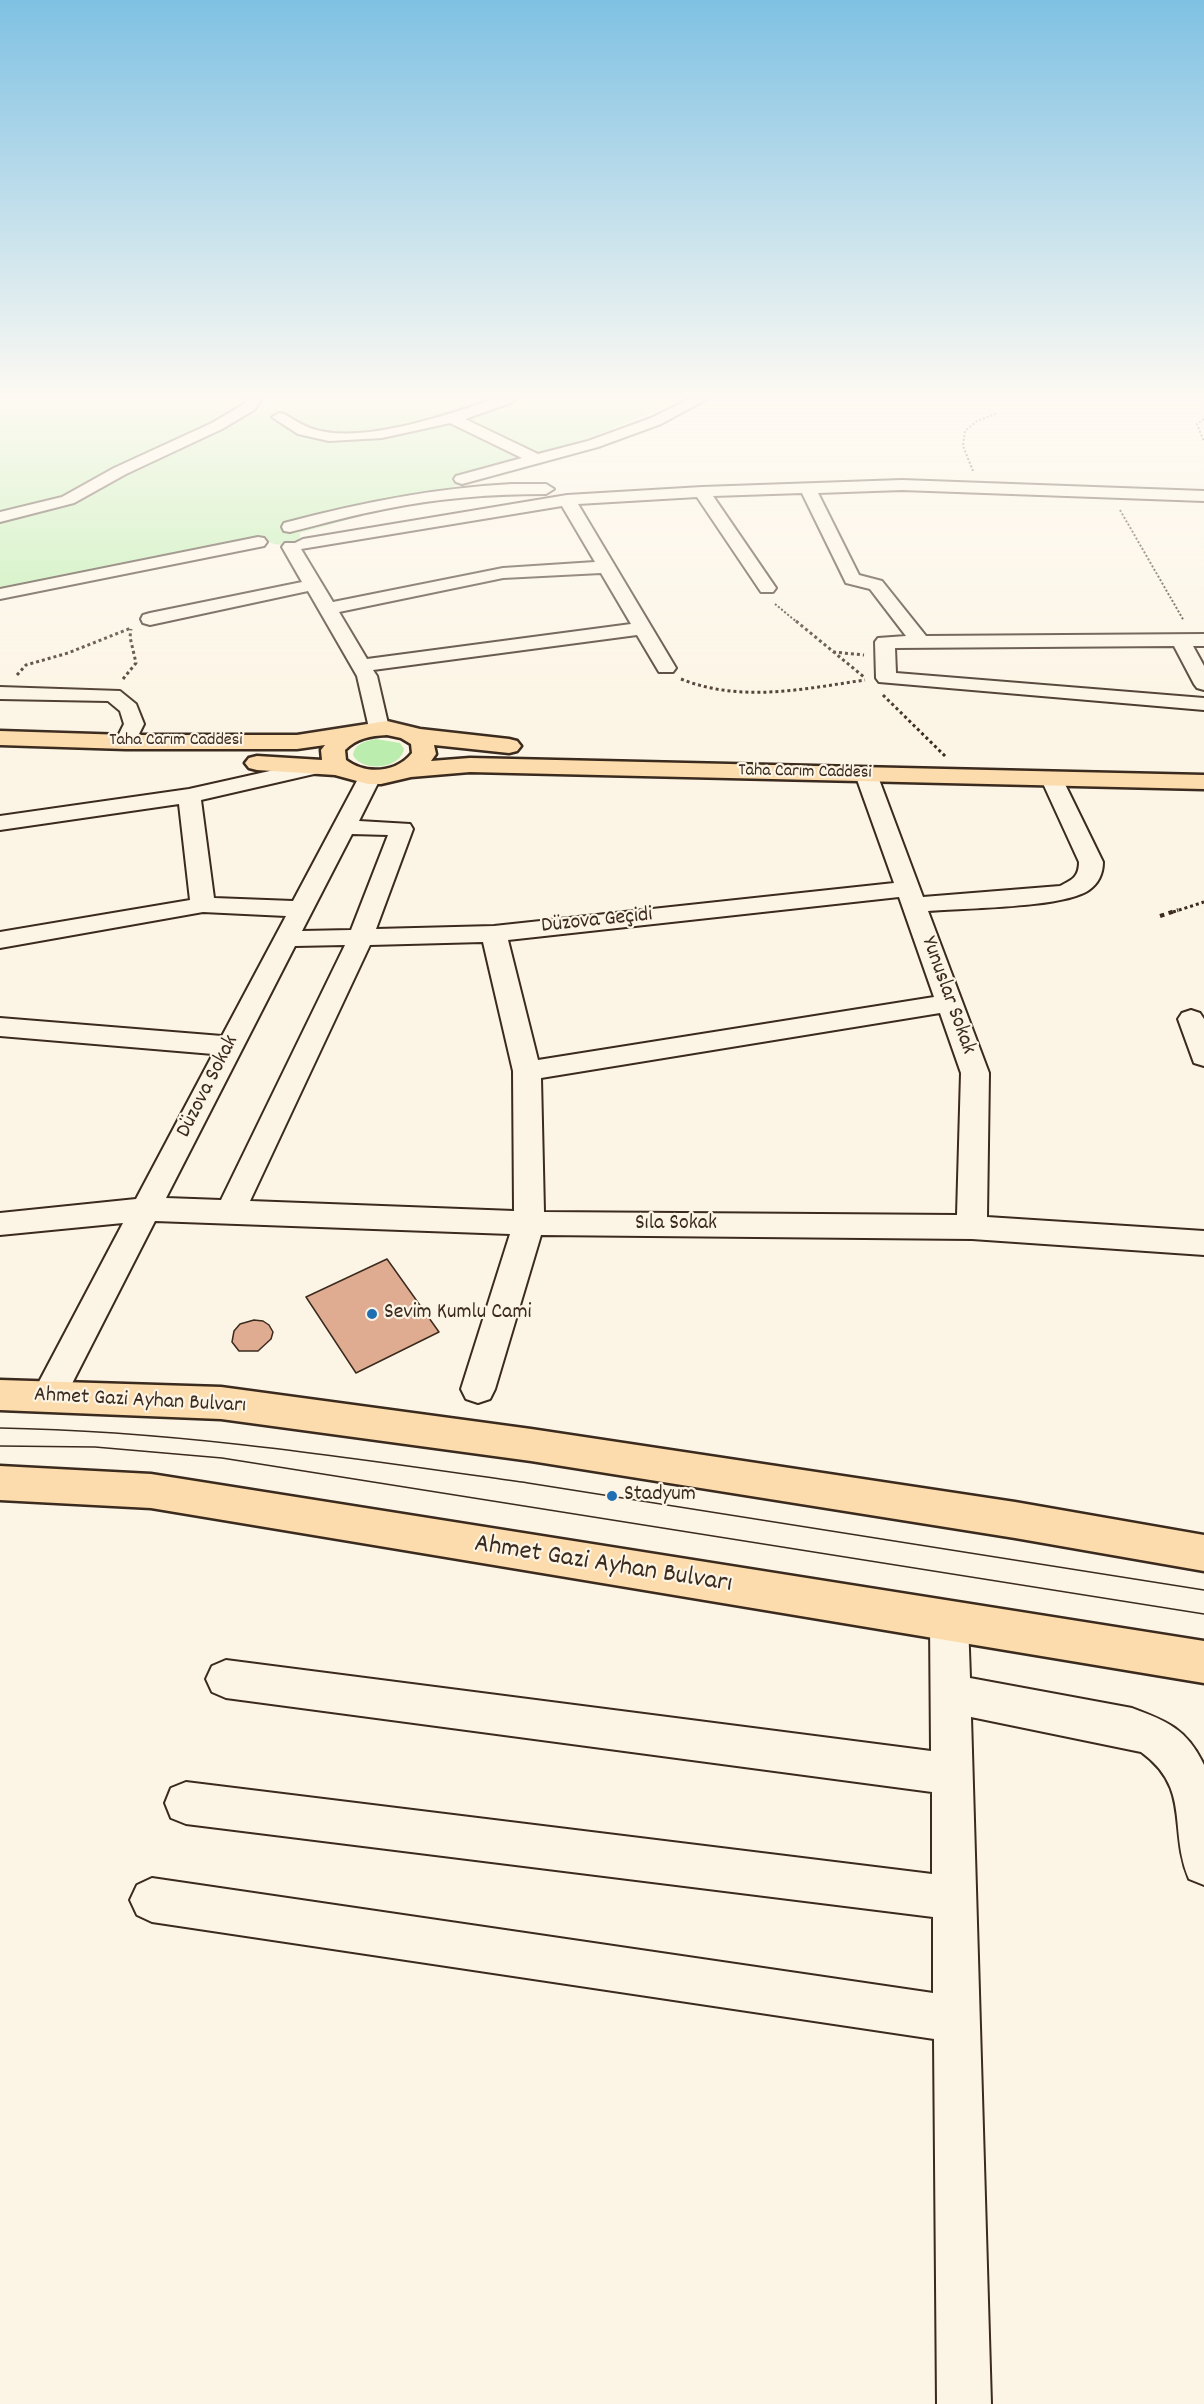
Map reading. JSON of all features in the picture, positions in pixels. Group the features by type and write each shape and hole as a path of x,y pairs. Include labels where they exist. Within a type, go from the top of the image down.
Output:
{"main road":[{"name":"Taha Carım Caddesi","path":"0,738 126,742 297,742 379,728 398,730 416,736 549,748 1204,763"},
{"path":"329,767 336,744 352,734"},
{"path":"407,770 421,760 424,754 425,747 416,736"},
{"name":"Taha Carım Caddesi","path":"0,755 329,767 370,777 407,770 470,765 1204,782"},
{"name":"Ahmet Gazi Ayhan Bulvarı","path":"0,1395 233,1404 531,1445 1004,1518 1204,1552"},
{"name":"Ahmet Gazi Ayhan Bulvarı","path":"0,1483 151,1491 1204,1662"}],"street":[{"path":"0,517 23,511"},
{"path":"258,542 258,537 265,531 345,511"},
{"path":"4,588 258,542 271,548 297,546 501,511"},
{"path":"574,511 666,668"},
{"path":"715,511 767,588"},
{"path":"819,511 852,579 876,585 918,640"},
{"path":"290,526 309,533 309,538 297,546"},
{"path":"297,546 312,585 367,676 379,728"},
{"path":"326,609 503,573 606,567"},
{"path":"150,619 312,585"},
{"path":"361,666 643,628"},
{"path":"1204,684 1193,640 885,642 886,678 1204,704"},
{"path":"6,686 113,696 129,708 134,724 126,742"},
{"path":"0,823 189,796 329,767"},
{"name":"Yunuslar Sokak","path":"866,774 975,1073 972,1227"},
{"name":"Düzova Sokak","path":"48,1397 370,777"},
{"name":"Düzova Geçidi","path":"286,939 494,934 911,897 1064,893 1084,885 1090,876 1091,862 1052,779"},
{"path":"189,796 203,905"},
{"path":"230,1213 361,937 402,829 344,827"},
{"path":"0,940 203,905 301,909"},
{"path":"478,1389 529,1223 527,1071 494,934"},
{"path":"527,1071 950,1003"},
{"path":"1191,1019 1204,1057"},
{"path":"0,1026 230,1046"},
{"name":"Sıla Sokak","path":"0,1224 147,1209 529,1223 972,1227 1204,1243"},
{"path":"949,1621 964,2404"},
{"path":"226,1679 952,1774"},
{"path":"950,1694 1132,1728 1158,1737 1179,1756 1191,1780 1204,1864"},
{"path":"186,1803 954,1898"},
{"path":"152,1900 956,2019"}],"path":[{"path":"1120,511 1193,640"},
{"path":"666,668 692,685 729,694 750,694 867,680 774,603 767,588"},
{"path":"6,686 26,665 68,653 131,629 130,637 136,663 133,670 99,695"},
{"path":"831,652 886,658"},
{"path":"883,695 946,758"},
{"path":"1160,916 1204,902"}],"green space":[{"path":"0,511 376,511 300,533 300,538 289,544 267,541 0,593"},
{"path":"376,739 400,743 404,749 401,756 388,765 380,766 364,764 357,760 353,755 356,748"}],"building":[{"name":"Sevim Kumlu Cami","path":"387,1259 439,1332 356,1373 306,1297"},
{"path":"254,1320 263,1321 269,1325 273,1332 271,1339 258,1351 239,1351 232,1342 234,1331 240,1324"}],"tram line":[{"path":"0,1428 133,1434 331,1455 613,1496 1204,1590"},
{"path":"0,1446 95,1447 222,1458 1204,1614"}],"place":[{"name":"Sevim Kumlu Cami","path":"372,1314"},
{"name":"Stadyum","path":"612,1496"}]}
